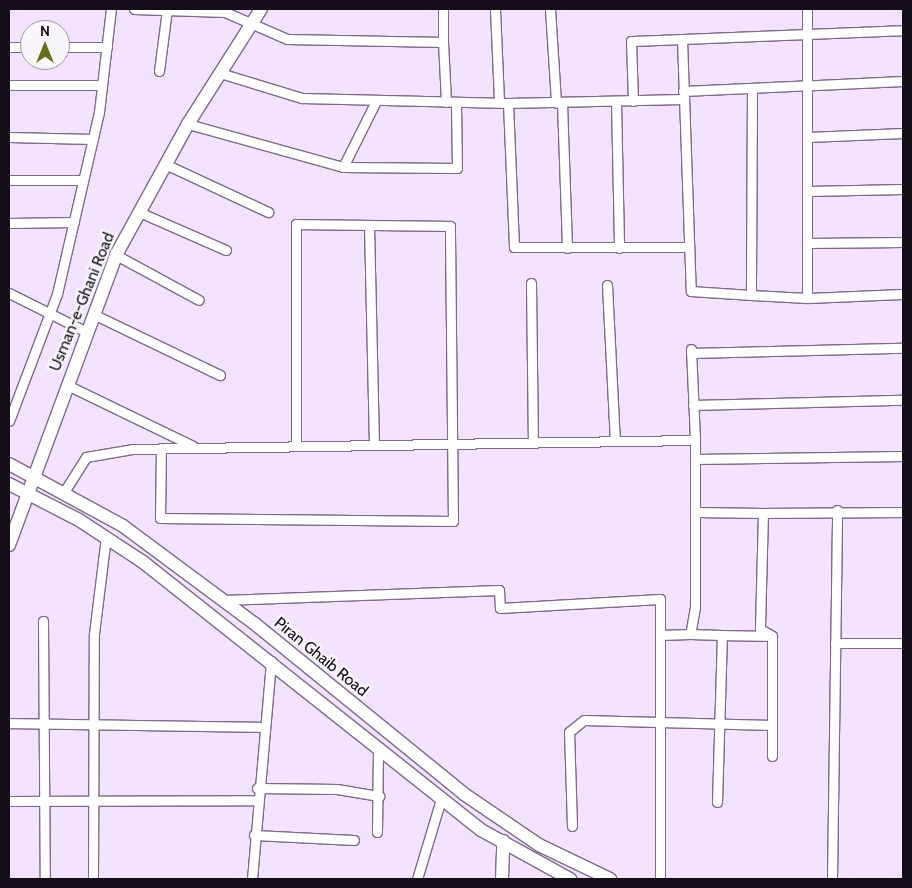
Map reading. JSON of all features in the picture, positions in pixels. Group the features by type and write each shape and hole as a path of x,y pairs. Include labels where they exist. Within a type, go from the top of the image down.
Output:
{"main road":[{"name":"Usman-e-Ghani Road","path":"9,545 33,475 116,255 188,124 262,9"},
{"name":"Piran Ghaib Road","path":"9,464 33,475 123,526 223,600 464,794 539,845 610,879"},
{"path":"9,484 106,536 271,661 378,751 440,799 503,842 570,879"},
{"path":"502,879 503,842"}],"street":[{"path":"9,421 49,313 74,222 93,139 102,85 111,9"},
{"path":"134,9 225,12 251,25 287,38 443,42"},
{"path":"159,71 167,9"},
{"path":"443,9 446,102"},
{"path":"495,9 514,247 687,248"},
{"path":"550,9 559,103 567,248"},
{"path":"807,9 807,298"},
{"path":"632,100 631,41 903,30"},
{"path":"682,39 687,248 691,291 807,298 903,294"},
{"path":"70,47 107,48"},
{"path":"220,73 302,98 504,103 616,101 903,81"},
{"path":"9,85 102,85"},
{"path":"751,295 752,91"},
{"path":"343,167 376,100"},
{"path":"616,101 620,248"},
{"path":"188,124 343,167 457,168 456,102"},
{"path":"808,137 903,133"},
{"path":"9,137 93,139"},
{"path":"165,164 268,212"},
{"path":"9,180 83,180"},
{"path":"808,191 903,189"},
{"path":"139,212 226,250"},
{"path":"9,223 74,222"},
{"path":"161,448 160,518 453,521 450,226 296,224 296,446"},
{"path":"368,225 374,444"},
{"path":"807,243 903,242"},
{"path":"116,255 199,300"},
{"path":"531,283 533,441"},
{"path":"608,285 615,441"},
{"path":"9,293 87,332"},
{"path":"93,314 220,375"},
{"path":"690,634 695,607 695,440 691,351 903,348"},
{"path":"67,385 196,448"},
{"path":"694,404 903,400"},
{"path":"64,492 86,457 161,448 695,440"},
{"path":"695,459 903,456"},
{"path":"695,512 762,513 837,510 903,512"},
{"path":"832,879 837,510"},
{"path":"762,513 760,628 772,636"},
{"path":"93,879 92,724 94,634 106,536"},
{"path":"223,600 499,590 500,608 660,599 660,879"},
{"path":"42,621 45,879"},
{"path":"660,634 772,636"},
{"path":"717,802 717,724 722,635"},
{"path":"772,636 772,756"},
{"path":"835,644 903,644"},
{"path":"252,879 257,788 271,661"},
{"path":"572,826 569,732 584,720 772,725"},
{"path":"9,723 264,727"},
{"path":"377,832 379,796 378,751"},
{"path":"257,788 336,789 379,796"},
{"path":"417,879 440,799"},
{"path":"9,801 256,800"},
{"path":"254,835 354,840"}]}
